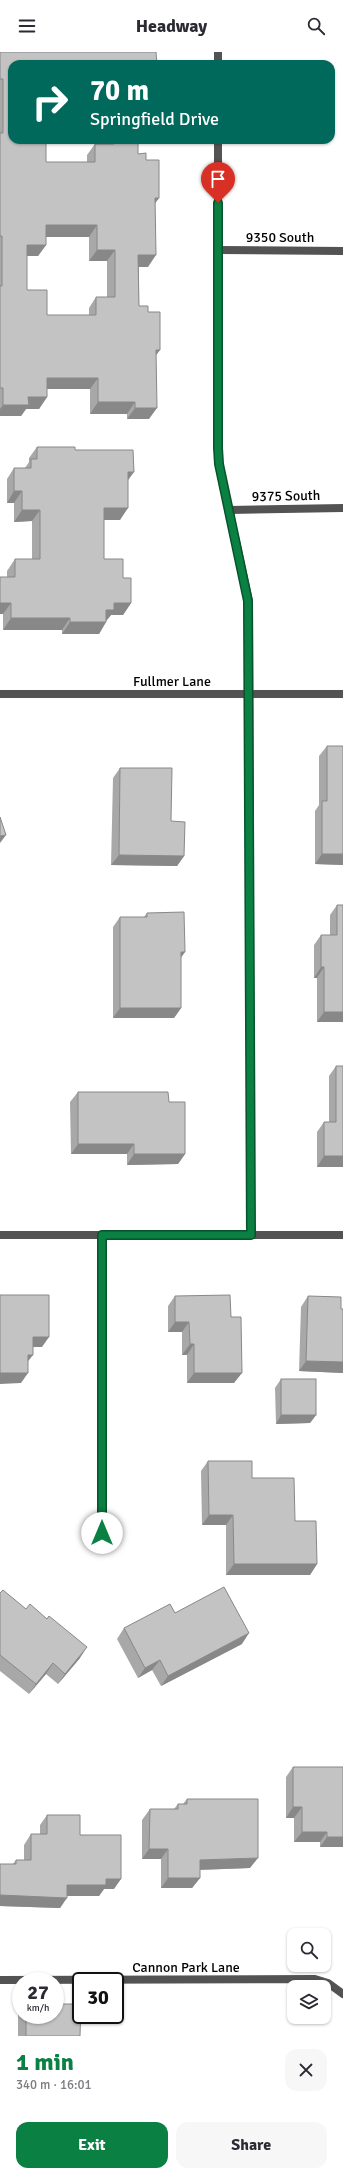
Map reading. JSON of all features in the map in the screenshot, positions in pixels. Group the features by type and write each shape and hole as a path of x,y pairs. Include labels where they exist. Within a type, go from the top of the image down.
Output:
{"street":[{"path":"218,144 218,448 248,601 251,1235"},
{"name":"9350 South","path":"218,250 343,251"},
{"name":"9375 South","path":"229,510 343,508"},
{"name":"Fullmer Lane","path":"0,694 343,694"},
{"path":"0,1235 343,1235"},
{"path":"102,1235 102,1533"},
{"name":"Cannon Park Lane","path":"0,1980 315,1979 328,1983 343,1994"}],"building":[{"path":"0,52 156,52 157,60 8,60 8,144 46,144 46,162 95,162 95,144 138,144 138,154 146,153 146,160 159,160 159,198 155,198 156,255 138,255 139,306 148,306 148,312 160,312 160,350 156,350 157,408 135,408 135,402 98,402 98,378 47,378 47,397 28,397 29,405 3,405 3,388 0,388 0,286 2,286 2,236 0,236 0,133 3,133 3,79 0,79","holes":["46,225 97,225 97,250 115,250 115,297 96,297 96,315 47,315 47,290 27,290 27,245 46,245"]},
{"path":"37,447 75,447 75,450 133,450 134,472 128,472 128,508 104,508 104,559 123,559 123,578 131,578 131,603 114,603 114,610 106,610 106,622 70,622 70,618 11,618 11,603 0,603 0,577 15,577 15,559 40,559 40,510 22,510 22,491 14,491 14,468 31,468 31,459 37,459"},
{"path":"327,746 343,746 343,854 322,854 322,801 327,801"},
{"path":"120,768 172,768 171,821 185,822 184,856 119,855"},
{"path":"0,817 6,835 0,836"},
{"path":"337,905 343,905 343,1012 324,1012 324,967 321,967 321,935 337,935"},
{"path":"184,912 185,952 181,952 181,1008 120,1008 120,917 147,917 147,913"},
{"path":"336,1066 343,1066 343,1156 324,1156 324,1122 336,1122"},
{"path":"78,1092 168,1092 169,1102 185,1102 185,1154 134,1154 134,1144 78,1144"},
{"path":"0,1295 49,1295 49,1337 33,1337 33,1355 28,1355 28,1373 0,1373"},
{"path":"230,1295 231,1317 241,1317 242,1373 194,1373 194,1344 190,1344 189,1322 175,1322 175,1296"},
{"path":"308,1296 341,1297 341,1309 343,1309 343,1362 306,1361"},
{"path":"281,1379 316,1379 316,1415 281,1415"},
{"path":"208,1461 252,1461 252,1478 294,1478 295,1521 316,1521 317,1564 234,1564 233,1515 209,1515"},
{"path":"224,1587 249,1633 168,1676 160,1660 145,1668 124,1628 170,1604 175,1613"},
{"path":"3,1590 26,1609 30,1604 47,1619 49,1616 87,1647 65,1674 53,1663 36,1684 0,1655 0,1593"},
{"path":"293,1767 343,1767 343,1837 327,1837 327,1832 302,1832 302,1807 293,1807"},
{"path":"187,1799 258,1799 258,1858 200,1860 200,1878 168,1878 168,1849 149,1849 150,1809 178,1809 178,1804 187,1804"},
{"path":"47,1815 80,1815 80,1835 121,1835 121,1879 106,1879 106,1885 67,1885 67,1898 0,1895 0,1864 16,1864 16,1860 31,1860 31,1834 47,1834"},
{"path":"64,2004 72,2004 72,2024 80,2024 80,2036 26,2036 26,2024 64,2024"}],"route":[{"path":"102,1533 102,1235 251,1235 248,601 246,580 219,464 218,203"}]}
